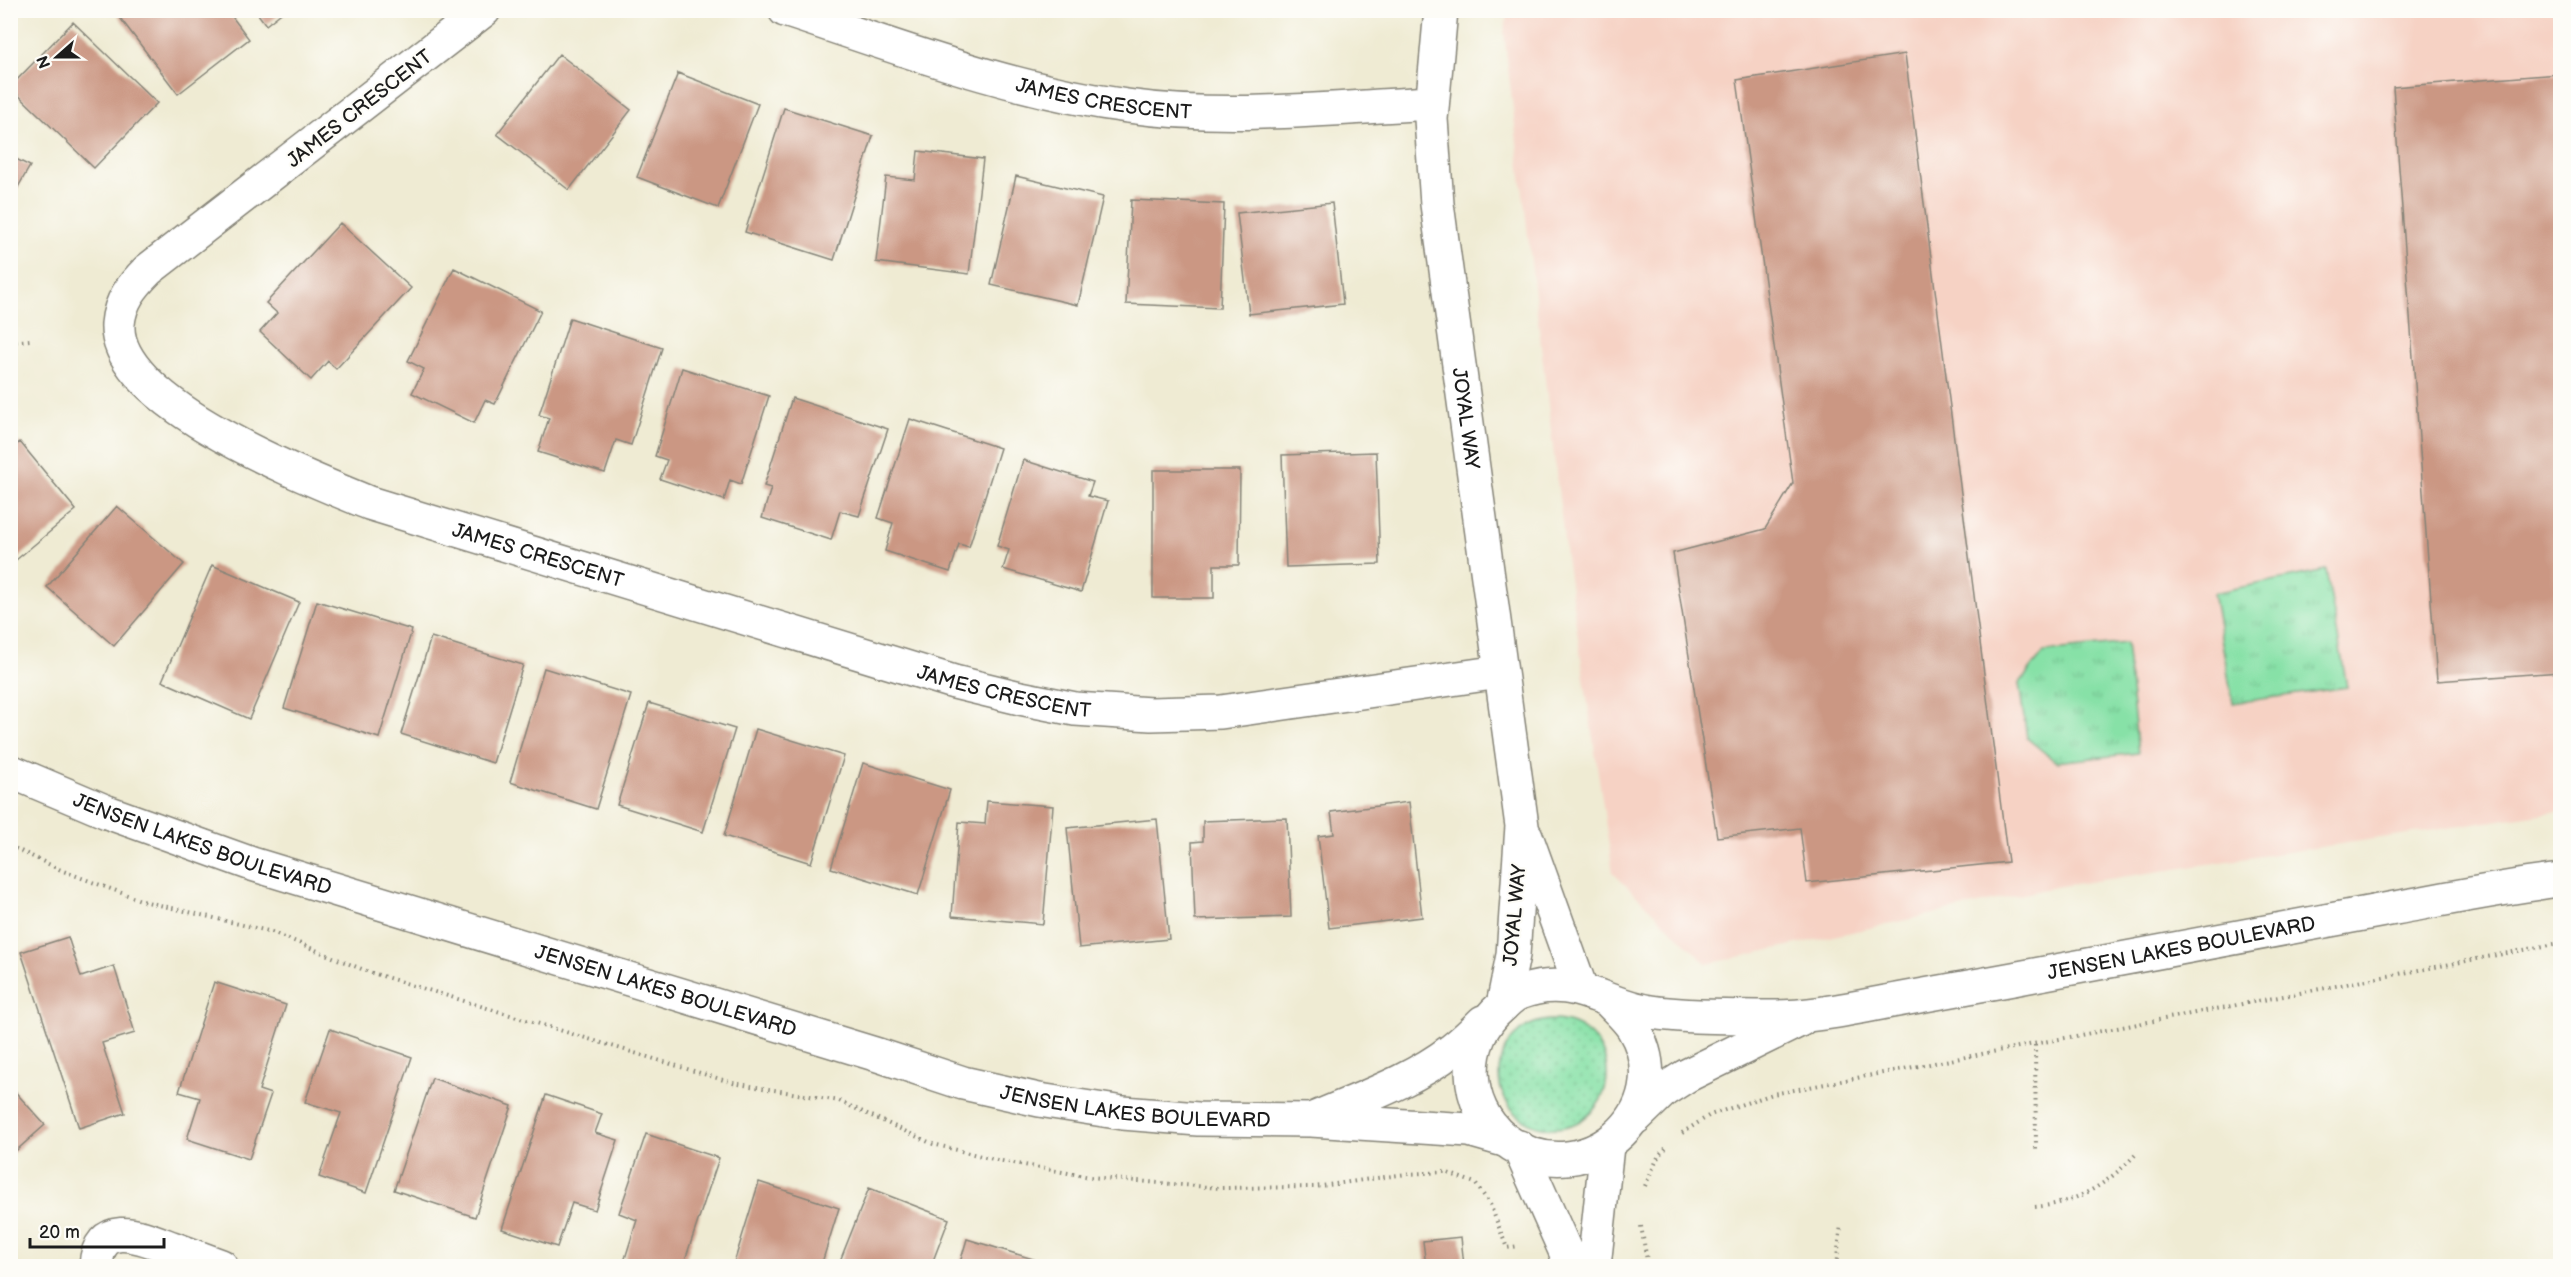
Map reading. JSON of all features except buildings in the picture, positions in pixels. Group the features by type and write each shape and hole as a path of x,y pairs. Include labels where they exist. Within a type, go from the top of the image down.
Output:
{"street":[{"name":"JAMES CRESCENT","path":"484,10 148,270 129,290 121,308 118,326 128,358 144,381 177,409 228,439 293,471 369,502 954,682 1075,709 1150,714 1221,712 1500,672"},
{"name":"JAMES CRESCENT","path":"785,10 989,76 1127,106 1188,111 1245,112 1432,103"},
{"name":"JOYAL WAY","path":"1441,10 1431,119 1437,204 1522,826 1513,955 1496,1011"},
{"name":"JENSEN LAKES BOULEVARD","path":"10,761 24,776 107,812 252,864 963,1083 1039,1100 1123,1113 1198,1119 1311,1120 1469,1130 1512,1144"},
{"name":"JOYAL WAY","path":"1522,826 1564,937 1594,994"},
{"name":"JENSEN LAKES BOULEVARD","path":"1594,994 1645,1011 1676,1015 1805,1017 2247,934 2560,880"},
{"path":"1550,986 1594,994 1633,1028 1645,1059 1646,1093 1633,1120 1607,1146 1574,1159 1536,1156 1512,1144 1482,1116 1472,1083 1473,1046 1496,1011 1516,994 1550,986"},
{"name":"JENSEN LAKES BOULEVARD","path":"1311,1120 1419,1071 1452,1050 1496,1011"},
{"name":"JENSEN LAKES BOULEVARD","path":"1633,1120 1664,1090 1686,1076 1805,1017"},
{"path":"1512,1144 1572,1266"},
{"path":"1594,1266 1607,1146"},
{"path":"96,1266 96,1253 103,1241 117,1235 133,1234 221,1266"}],"path":[{"path":"10,342 30,340"},
{"path":"10,846 63,871 143,901 272,932 369,972 733,1083 839,1101 933,1144 997,1160 1090,1178 1219,1188 1314,1187 1406,1174 1445,1172 1475,1183 1490,1204 1507,1248"},
{"path":"1644,1191 1659,1155 1691,1125 1729,1108 1773,1094 2560,943"},
{"path":"2035,1045 2036,1150"},
{"path":"2035,1207 2070,1201 2091,1192 2117,1174 2137,1153"},
{"path":"1640,1222 1648,1266"},
{"path":"1836,1266 1841,1226"}],"shaded area":[{"path":"1508,10 2560,11 2560,811 2055,887 1707,964 1613,873 1566,557 1504,33"}],"green space":[{"path":"2326,570 2347,687 2233,703 2213,593"},
{"path":"2126,643 2138,753 2056,762 2027,738 2019,684 2044,652"},
{"path":"1553,1020 1574,1024 1591,1036 1603,1053 1607,1074 1603,1095 1591,1112 1574,1124 1553,1128 1532,1124 1515,1112 1503,1095 1499,1074 1503,1053 1515,1036 1532,1024"}]}
